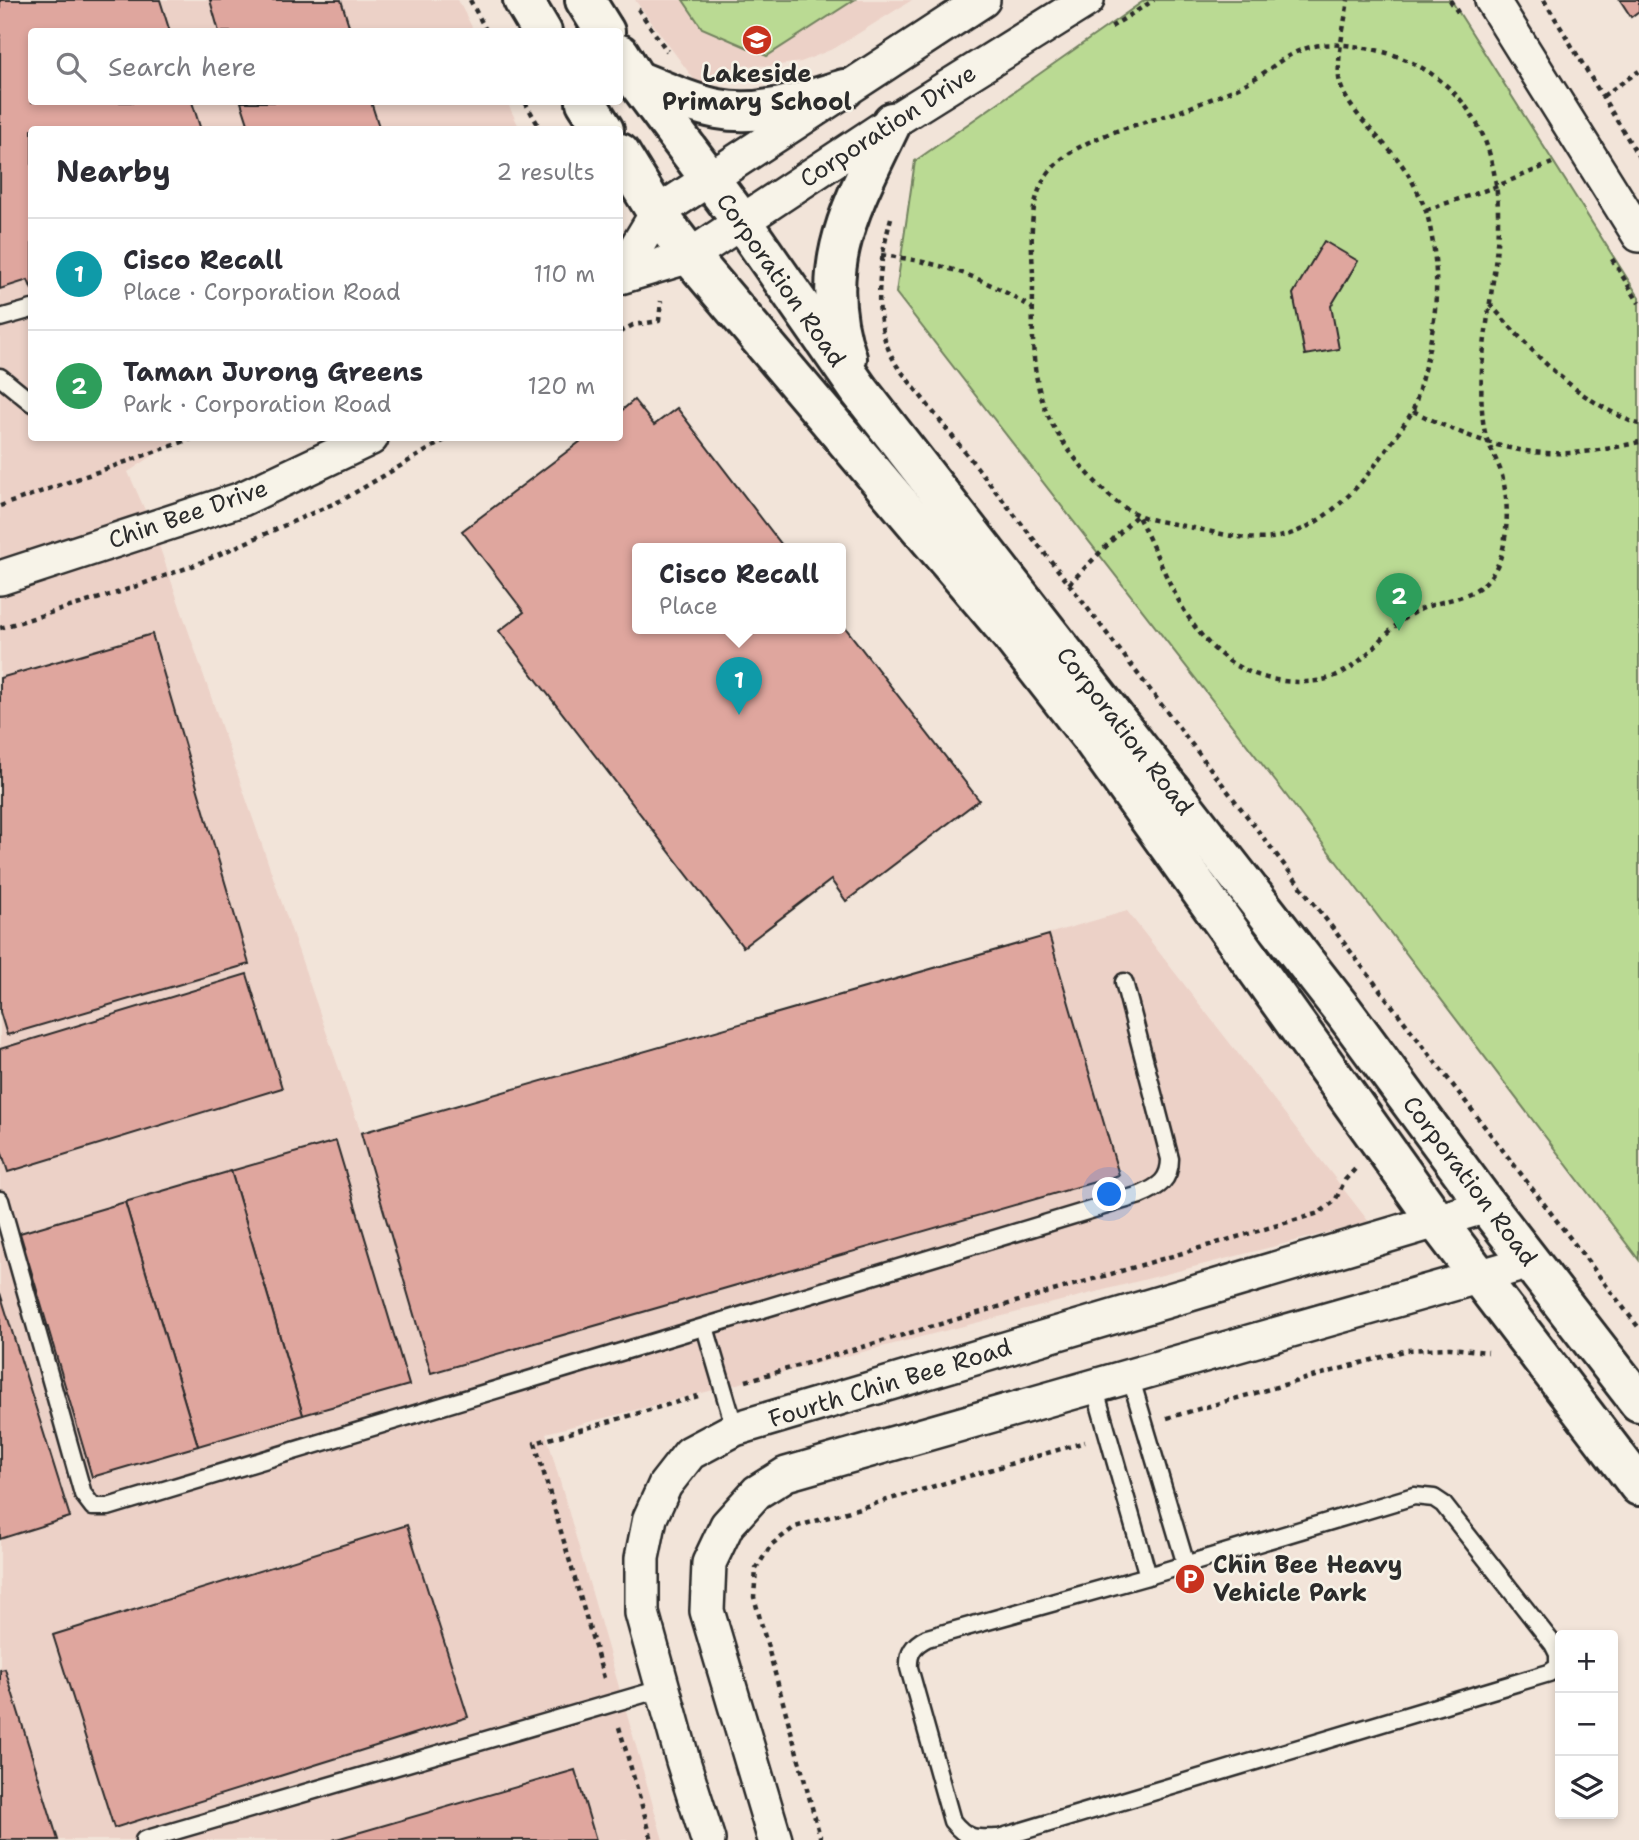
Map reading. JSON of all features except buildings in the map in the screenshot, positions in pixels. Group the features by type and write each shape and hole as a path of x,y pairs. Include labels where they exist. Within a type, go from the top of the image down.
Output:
{"main road":[{"path":"523,0 540,28"},
{"path":"585,0 602,28"},
{"path":"628,67 718,109 751,111 789,107 844,89"},
{"name":"Corporation Road","path":"628,67 742,222 859,390 1344,1012 1487,1206 1639,1402"},
{"path":"588,105 601,126"},
{"path":"859,390 842,346 835,311 837,254 853,203 892,122"},
{"name":"Corporation Road","path":"623,158 657,213 690,256 1010,634 1090,736 1436,1220 1639,1486"}],"street":[{"path":"623,271 657,213 983,0"},
{"name":"Corporation Drive","path":"690,256 892,122 1087,0"},
{"path":"1492,0 1639,235"},
{"path":"623,275 690,256"},
{"name":"Chin Bee Drive","path":"0,578 242,499 365,441"},
{"name":"Fourth Chin Bee Road","path":"708,1840 642,1613 642,1558 650,1518 665,1485 690,1453 735,1429 1487,1206"},
{"path":"775,1840 707,1611 709,1563 727,1525 757,1492 786,1474 1531,1262"}],"lane":[{"path":"0,318 28,310"},
{"path":"0,377 28,400"},
{"path":"1,1205 83,1494 88,1503 100,1508 705,1327 1156,1188 1166,1179 1170,1170 1170,1159 1124,982"},
{"path":"705,1327 735,1429"},
{"path":"1130,1376 1186,1565"},
{"path":"1094,1386 1149,1576"},
{"path":"1414,1496 1434,1498 1443,1504 1553,1644 1558,1654 1558,1667 1549,1673 999,1838 970,1838 960,1832 952,1821 909,1668 909,1658 917,1643 1186,1565 1414,1496"},
{"path":"144,1840 664,1688"}],"path":[{"path":"470,0 485,28"},
{"path":"1107,30 1154,0"},
{"path":"1137,515 1187,619 1216,650 1240,667 1266,678 1311,681 1333,677 1347,669 1405,618 1420,609 1457,599 1492,578 1506,537 1506,516 1503,479 1486,444 1482,416 1481,367 1498,244 1495,187 1489,152 1475,118 1437,77 1401,56 1342,45 1318,45 1301,49 1280,60 1258,77 1233,89 1177,112 1105,136 1087,144 1057,164 1041,185 1034,211 1033,309 1036,381 1049,421 1061,443 1108,495 1137,515 1227,537 1268,539 1288,536 1326,515 1370,472 1413,411 1437,308 1435,258 1426,210 1404,168 1345,96 1339,78 1342,45 1348,0"},
{"path":"1544,0 1639,156"},
{"path":"1603,96 1639,71"},
{"path":"527,105 539,126"},
{"path":"1426,210 1495,187 1552,163"},
{"path":"894,208 881,255 880,306 884,338 897,366 1069,583 1639,1328"},
{"path":"881,255 947,266 1004,290 1033,309"},
{"path":"623,330 633,325 659,321 661,301"},
{"path":"1490,304 1529,349 1575,390 1606,409 1639,424"},
{"path":"1413,411 1486,444 1522,452 1604,451 1639,442"},
{"path":"0,506 185,441"},
{"path":"0,628 120,592 195,565 344,499 443,441"},
{"path":"1069,583 1137,515"},
{"path":"1144,1425 1407,1350 1450,1348 1496,1353"},
{"path":"821,1840 754,1597 756,1569 771,1545 795,1527 1108,1435"}],"shaded area":[{"path":"0,0 458,0 472,28 28,28 28,105 508,105 519,126 28,126 28,441 175,441 128,472 153,528 361,1133 1127,911 1369,1222 546,1433 663,1840 0,1840"},
{"name":"Lakeside Primary School","path":"635,0 912,0 835,48 801,62 772,66 738,65 699,86"}],"green space":[{"path":"683,0 854,0 767,56 702,28"},
{"path":"1145,0 1451,0 1639,297 1639,1260 1279,786 896,293 915,161"}],"place":[{"name":"Lakeside Primary School","path":"757,40"},
{"name":"Taman Jurong Greens","path":"1399,631"},
{"name":"Cisco Recall","path":"739,715"},
{"name":"Chin Bee Heavy Vehicle Park","path":"1190,1579"}]}
